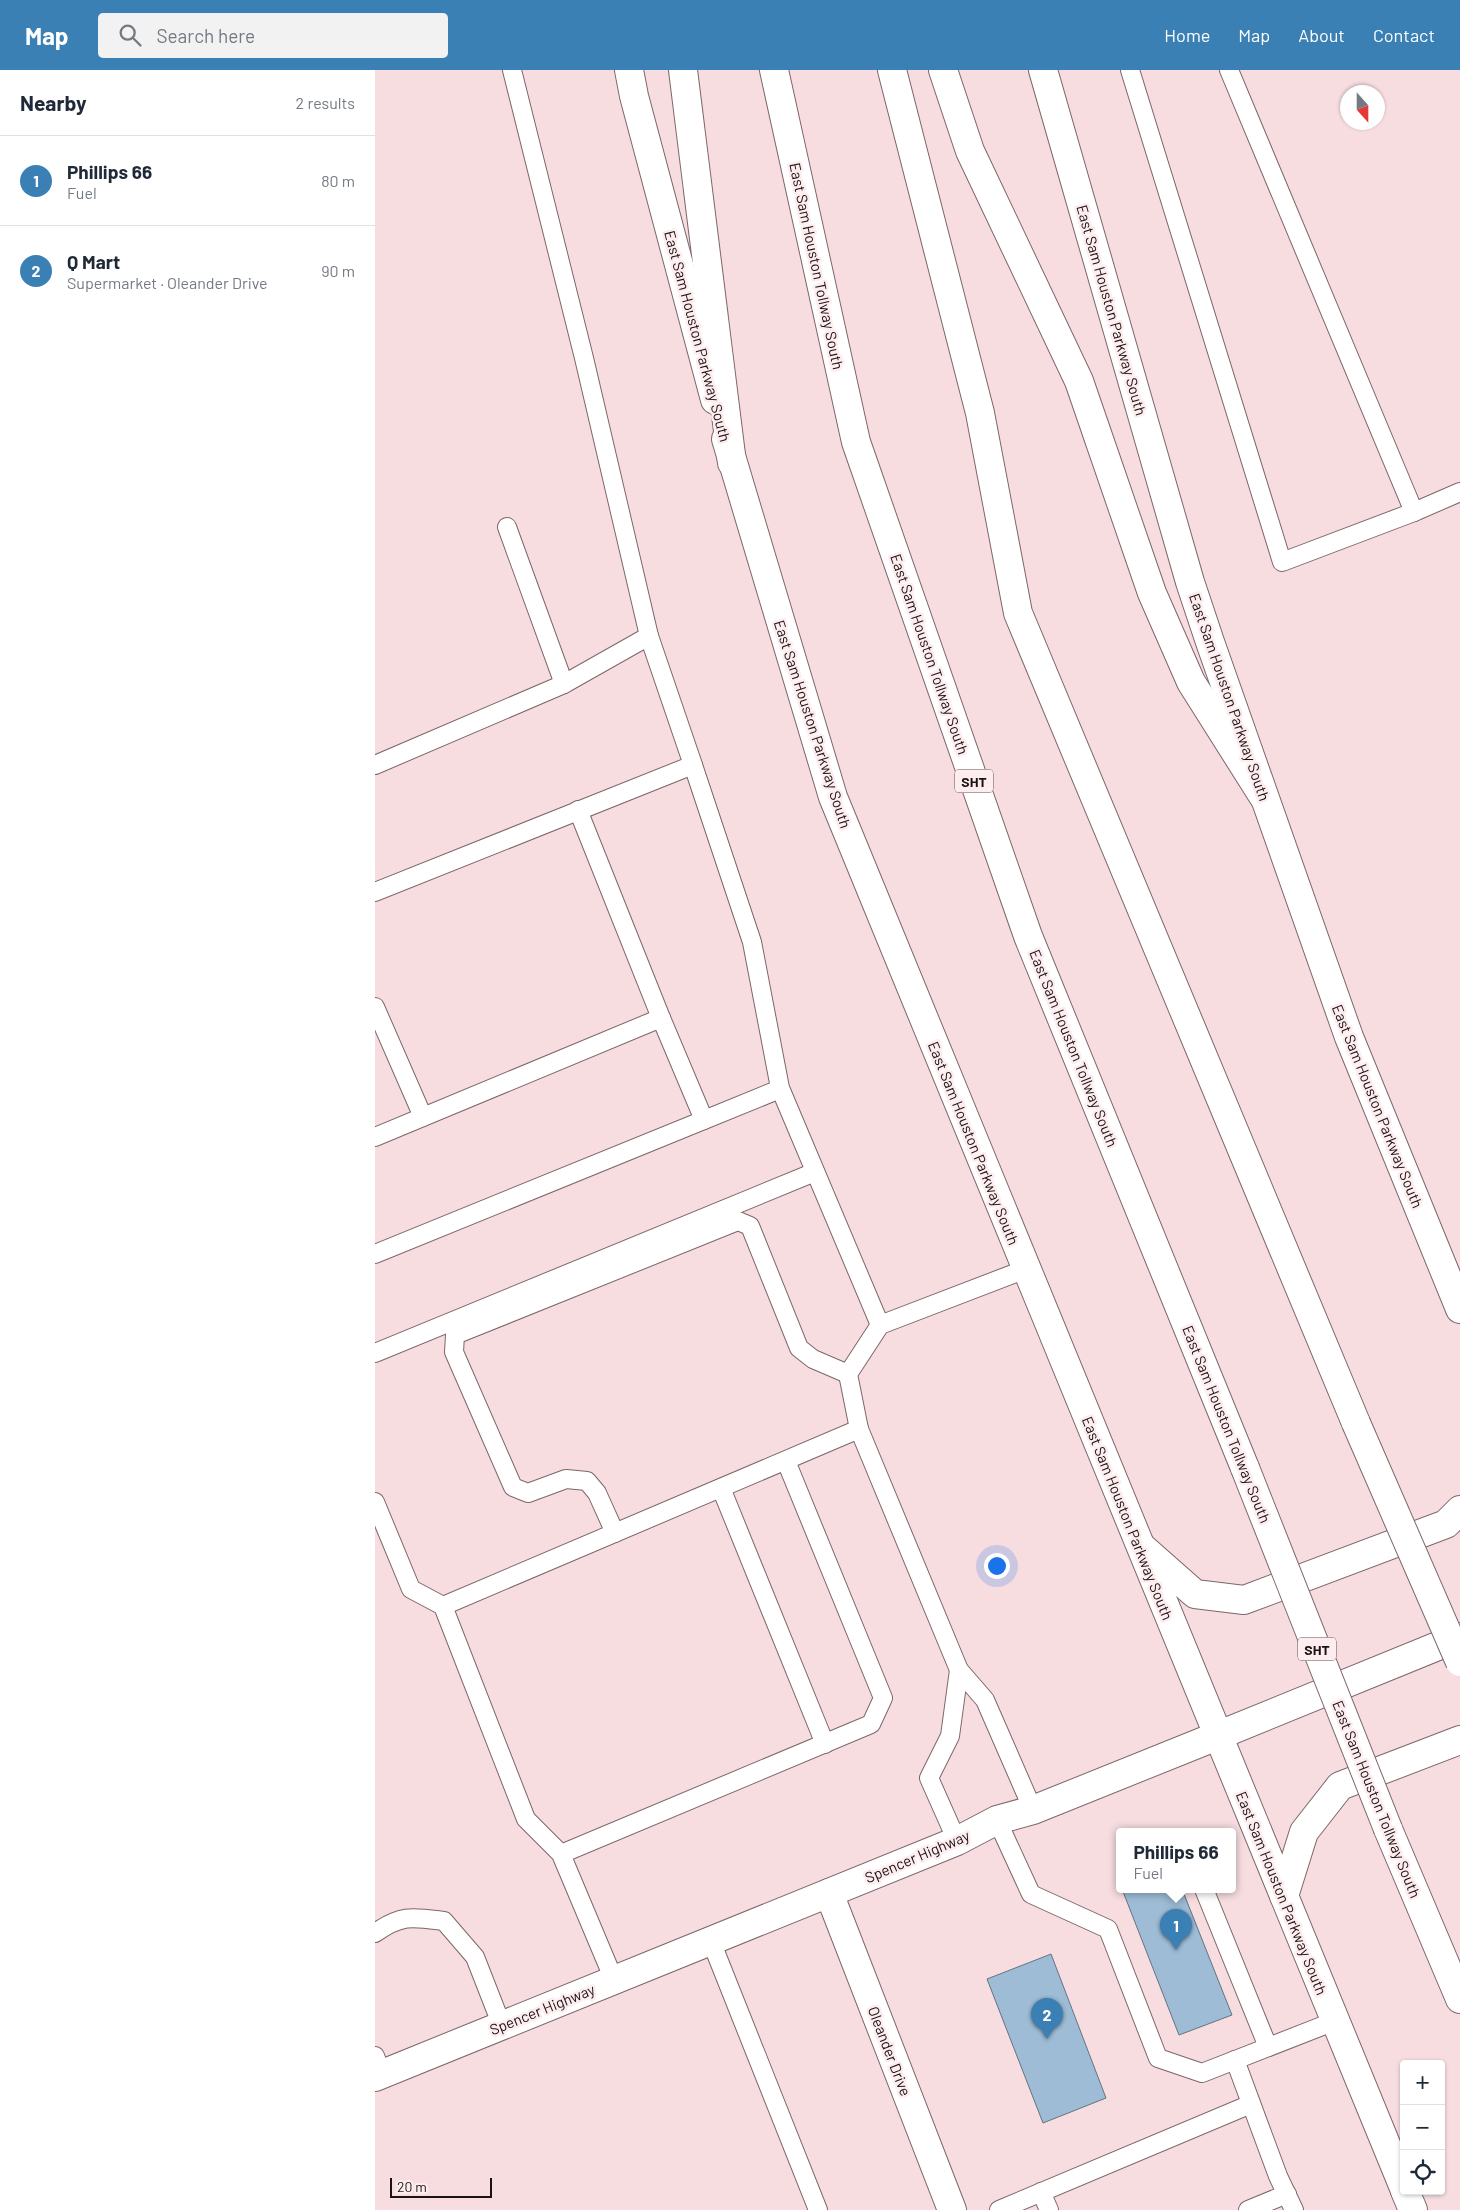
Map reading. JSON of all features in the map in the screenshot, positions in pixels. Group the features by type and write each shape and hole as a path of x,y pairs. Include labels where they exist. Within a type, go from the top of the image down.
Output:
{"main road":[{"name":"East Sam Houston Parkway South","path":"629,70 634,96 733,463 833,797 1400,2180"},
{"path":"683,70 733,463"},
{"name":"East Sam Houston Tollway South","path":"774,70 856,442 1028,936 1245,1468 1388,1829 1460,1999"},
{"path":"892,70 980,413 1019,613 1356,1423 1460,1662"},
{"path":"943,70 969,151 1079,381 1152,593 1191,682 1263,796"},
{"name":"East Sam Houston Parkway South","path":"1043,70 1190,582 1263,796 1349,1037 1460,1309"},
{"path":"1139,1544 1195,1594 1245,1600 1446,1524 1460,1510"},
{"name":"Spencer Highway","path":"377,2069 502,2026 957,1841 997,1820 1033,1810 1460,1637"},
{"path":"1284,1896 1304,1832 1340,1786 1460,1740"},
{"name":"Oleander Drive","path":"829,1893 952,2210"},
{"name":"East Sam Houston Parkway South","path":"1406,2195 1413,2210"}],"lane":[{"path":"512,70 584,358 649,636 752,942 780,1089 881,1324"},
{"path":"1129,70 1282,562 1414,512 1460,492"},
{"path":"1229,70 1414,512"},
{"path":"507,527 564,684"},
{"path":"375,765 564,684 649,636"},
{"path":"375,892 693,764"},
{"path":"579,810 661,1018 704,1120"},
{"path":"375,1007 423,1118"},
{"path":"375,1137 661,1018"},
{"path":"375,1254 780,1089"},
{"path":"375,1353 815,1172"},
{"path":"615,1533 597,1492 587,1481 566,1479 528,1493 513,1487 454,1352 455,1335 738,1221 750,1226 799,1348 813,1359 849,1374"},
{"path":"1026,1269 881,1324 849,1374 859,1430 959,1670 985,1700 1033,1810"},
{"path":"443,1606 859,1430"},
{"path":"561,1854 871,1724 883,1698 786,1460"},
{"path":"721,1488 825,1744"},
{"path":"375,1502 411,1590 443,1606 526,1819 561,1854 614,1980"},
{"path":"957,1841 929,1778 950,1736 959,1670"},
{"path":"997,1820 1031,1894 1108,1929 1159,2058 1202,2073 1335,2021"},
{"path":"1206,1893 1268,2047"},
{"path":"379,1924 408,1917 444,1921 475,1957 502,2026"},
{"path":"711,1941 818,2210"},
{"path":"1235,2060 1291,2202 1249,2210"},
{"path":"999,2210 1251,2104"},
{"path":"1041,2192 1049,2210"}],"building":[{"path":"1124,1893 1184,1893 1232,2015 1179,2035"},
{"path":"1051,1954 1106,2098 1043,2123 987,1979"}],"place":[{"name":"Phillips 66","path":"1176,1950"},
{"name":"Q Mart","path":"1047,2039"}]}
